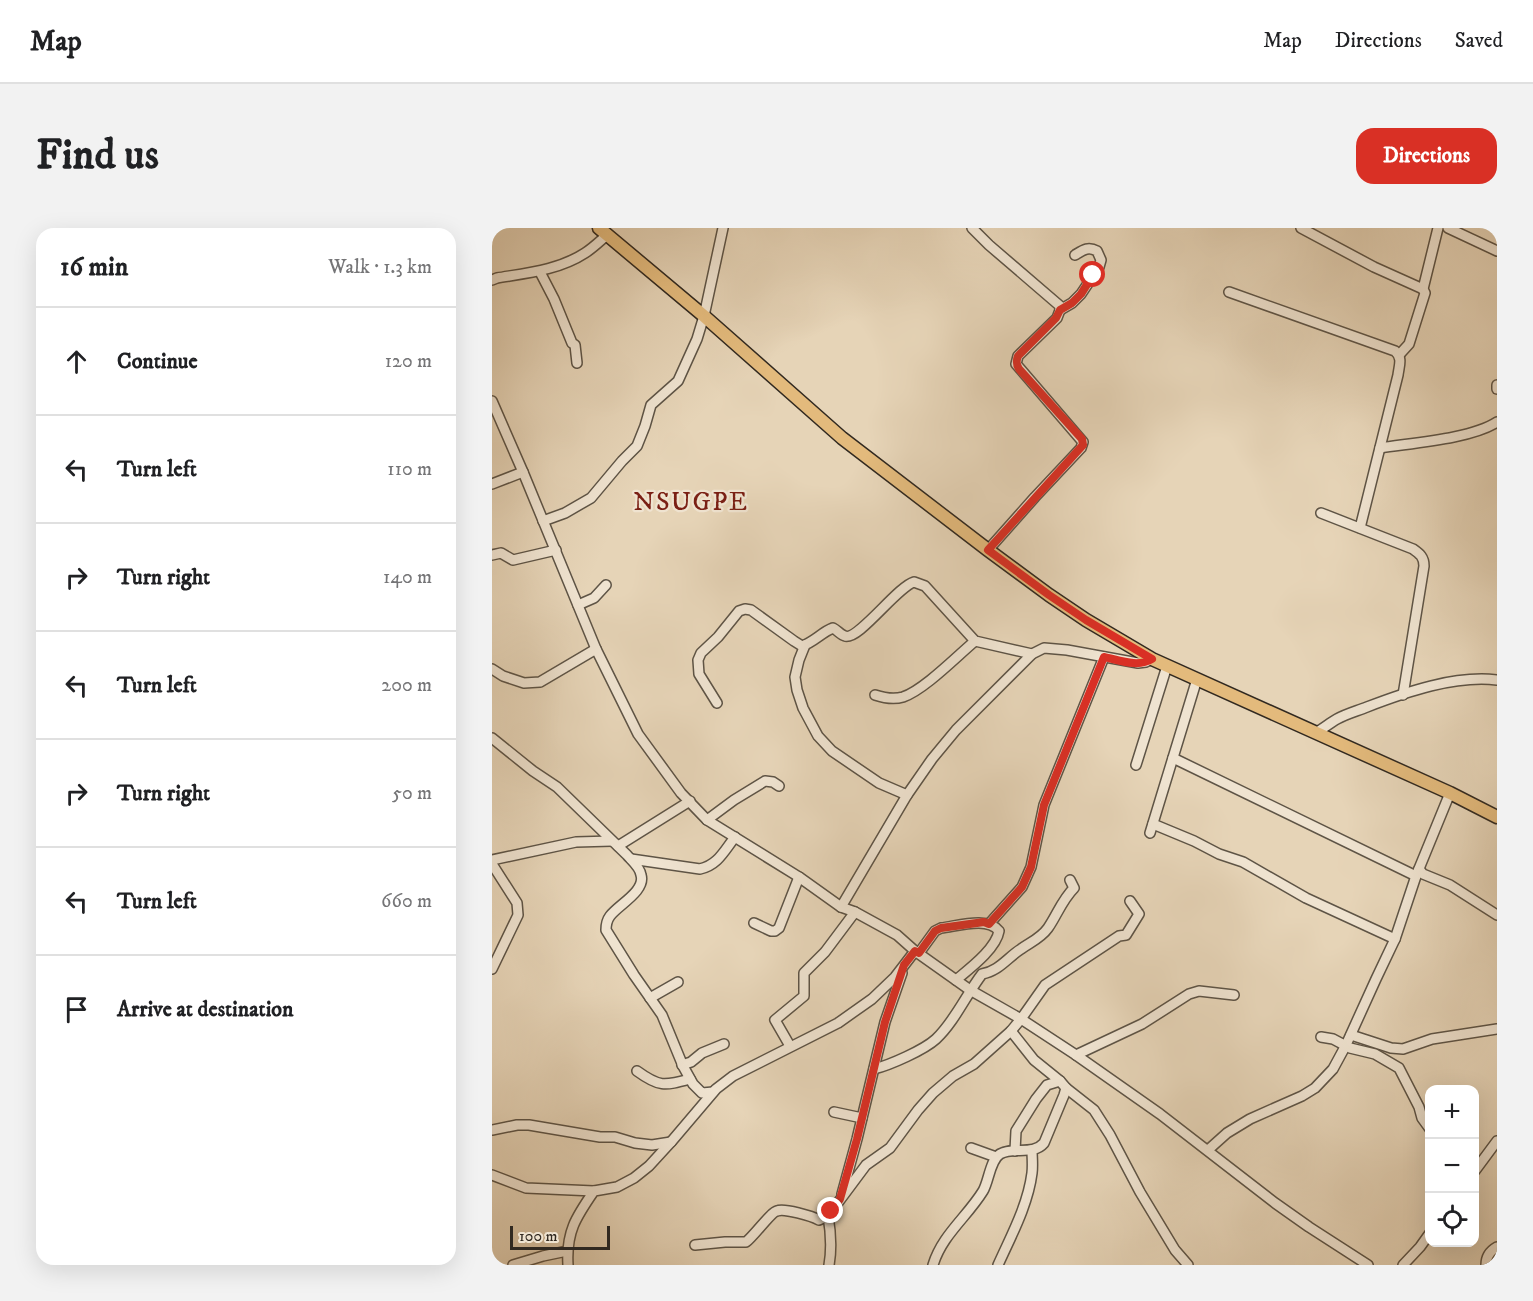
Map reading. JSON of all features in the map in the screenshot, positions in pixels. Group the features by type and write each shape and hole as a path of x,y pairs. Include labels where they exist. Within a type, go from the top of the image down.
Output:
{"main road":[{"path":"603,231 704,316 842,438 988,550 1077,614 1152,659 1317,732 1497,817"}],"street":[{"path":"543,521 565,513 591,498 637,446 651,405 678,381 697,339 704,316 723,228"},
{"path":"972,228 1057,302 1060,310"},
{"path":"1301,228 1374,267 1423,289"},
{"path":"1399,355 1409,344 1425,293 1423,289 1438,228"},
{"path":"1448,228 1497,251"},
{"path":"492,280 540,272 575,259 587,252 603,231"},
{"path":"988,550 1083,445 1082,439 1016,364 1018,356 1056,318 1060,310 1081,294 1099,267 1101,260 1097,251 1092,248 1084,249 1075,255"},
{"path":"540,272 555,299 572,343 575,345 577,363"},
{"path":"1229,292 1395,351 1399,355 1398,375 1360,528"},
{"path":"492,401 497,424 524,472 596,649 638,734 681,793 707,820 799,877 841,907 897,935 970,990 1022,1019 1076,1055 1160,1114 1275,1203 1368,1265"},
{"path":"1380,448 1460,435 1483,429 1497,422"},
{"path":"492,484 524,472"},
{"path":"1321,513 1413,549 1421,555 1424,561 1403,695"},
{"path":"492,555 501,553 513,560 556,550"},
{"path":"717,703 699,674 698,660 701,653 718,638 739,611 751,610 802,646 833,628 844,636 850,636 860,630 903,588 914,582 925,586 975,641 1032,654"},
{"path":"578,605 594,598 606,585"},
{"path":"875,695 886,699 902,697 918,690 975,641"},
{"path":"805,645 795,677 803,708 818,736 832,751 879,783 907,795"},
{"path":"841,907 907,795 932,759 956,730 1032,654 1044,648 1138,663 1152,659"},
{"path":"492,669 503,676 524,683 540,682 596,649"},
{"path":"989,924 1022,887 1031,867 1044,805 1104,657"},
{"path":"1136,765 1167,666"},
{"path":"1317,732 1338,718 1403,695 1450,682 1482,678 1497,680"},
{"path":"1197,679 1152,829 1194,841 1219,854 1243,862 1306,898 1395,939"},
{"path":"492,739 557,787 631,859 641,874 641,885 610,915 606,930 662,1015 682,1065 693,1084 702,1093 713,1092"},
{"path":"1173,758 1450,885 1497,915"},
{"path":"707,820 765,781 779,786"},
{"path":"1208,1150 1227,1133 1250,1119 1315,1088 1333,1069 1395,939 1418,872 1450,793"},
{"path":"492,969 518,915 517,903 492,862 576,842 615,843 690,801"},
{"path":"631,859 700,869 715,863 735,837"},
{"path":"754,923 771,931 779,928 799,877"},
{"path":"874,1069 891,1064 937,1038 958,1012 982,974 994,971 1047,930 1066,897 1074,888 1070,880"},
{"path":"695,1245 746,1242 773,1213 779,1210 812,1216 819,1220 828,1216 866,1165 890,1148 933,1093 974,1064 1011,1031 1045,985 1119,936 1126,935 1139,914 1130,901"},
{"path":"790,1046 775,1020 804,996 804,973 825,952 855,912"},
{"path":"492,1175 526,1188 594,1191 617,1186 634,1179 671,1142 713,1092 733,1076 838,1023 872,999 895,977 935,931 941,928 984,922 995,925 999,931 998,937 978,963 956,980"},
{"path":"840,1199 885,1022 904,965"},
{"path":"650,998 678,982"},
{"path":"1076,1055 1142,1024 1189,994 1199,991 1234,995"},
{"path":"1351,1035 1391,1048 1402,1049 1432,1039 1497,1029"},
{"path":"1011,1031 1034,1060 1094,1110 1175,1250 1188,1265"},
{"path":"1321,1037 1375,1054 1399,1068 1425,1122"},
{"path":"682,1065 724,1044"},
{"path":"637,1071 650,1081 660,1084 690,1079"},
{"path":"1015,1151 1016,1131 1036,1099 1047,1085 1063,1085"},
{"path":"933,1265 942,1242 983,1191 996,1157 1002,1152 1032,1150 1041,1147 1044,1143 1064,1095 1063,1085"},
{"path":"834,1112 862,1118"},
{"path":"492,1131 517,1125 529,1125 600,1137 615,1137 635,1143 652,1145 671,1142"},
{"path":"1479,1165 1497,1141"},
{"path":"971,1148 996,1157"},
{"path":"998,1265 1015,1228 1024,1201 1032,1171 1032,1150"},
{"path":"568,1265 567,1251 572,1227 594,1191"},
{"path":"828,1216 831,1232 829,1265"},
{"path":"1403,1265 1425,1240"},
{"path":"1486,1265 1488,1254 1497,1246"},
{"path":"513,1265 567,1251"}],"district":[{"name":"NSUGPE","path":"691,502"}],"route":[{"path":"831,1211 840,1199 885,1022 904,965 915,951 919,953 935,931 941,928 984,922 989,924 1022,887 1031,867 1044,805 1104,657 1138,663 1152,659 1086,620 988,550 1083,445 1082,439 1016,364 1018,356 1059,315 1060,310 1081,294 1093,275"}]}
